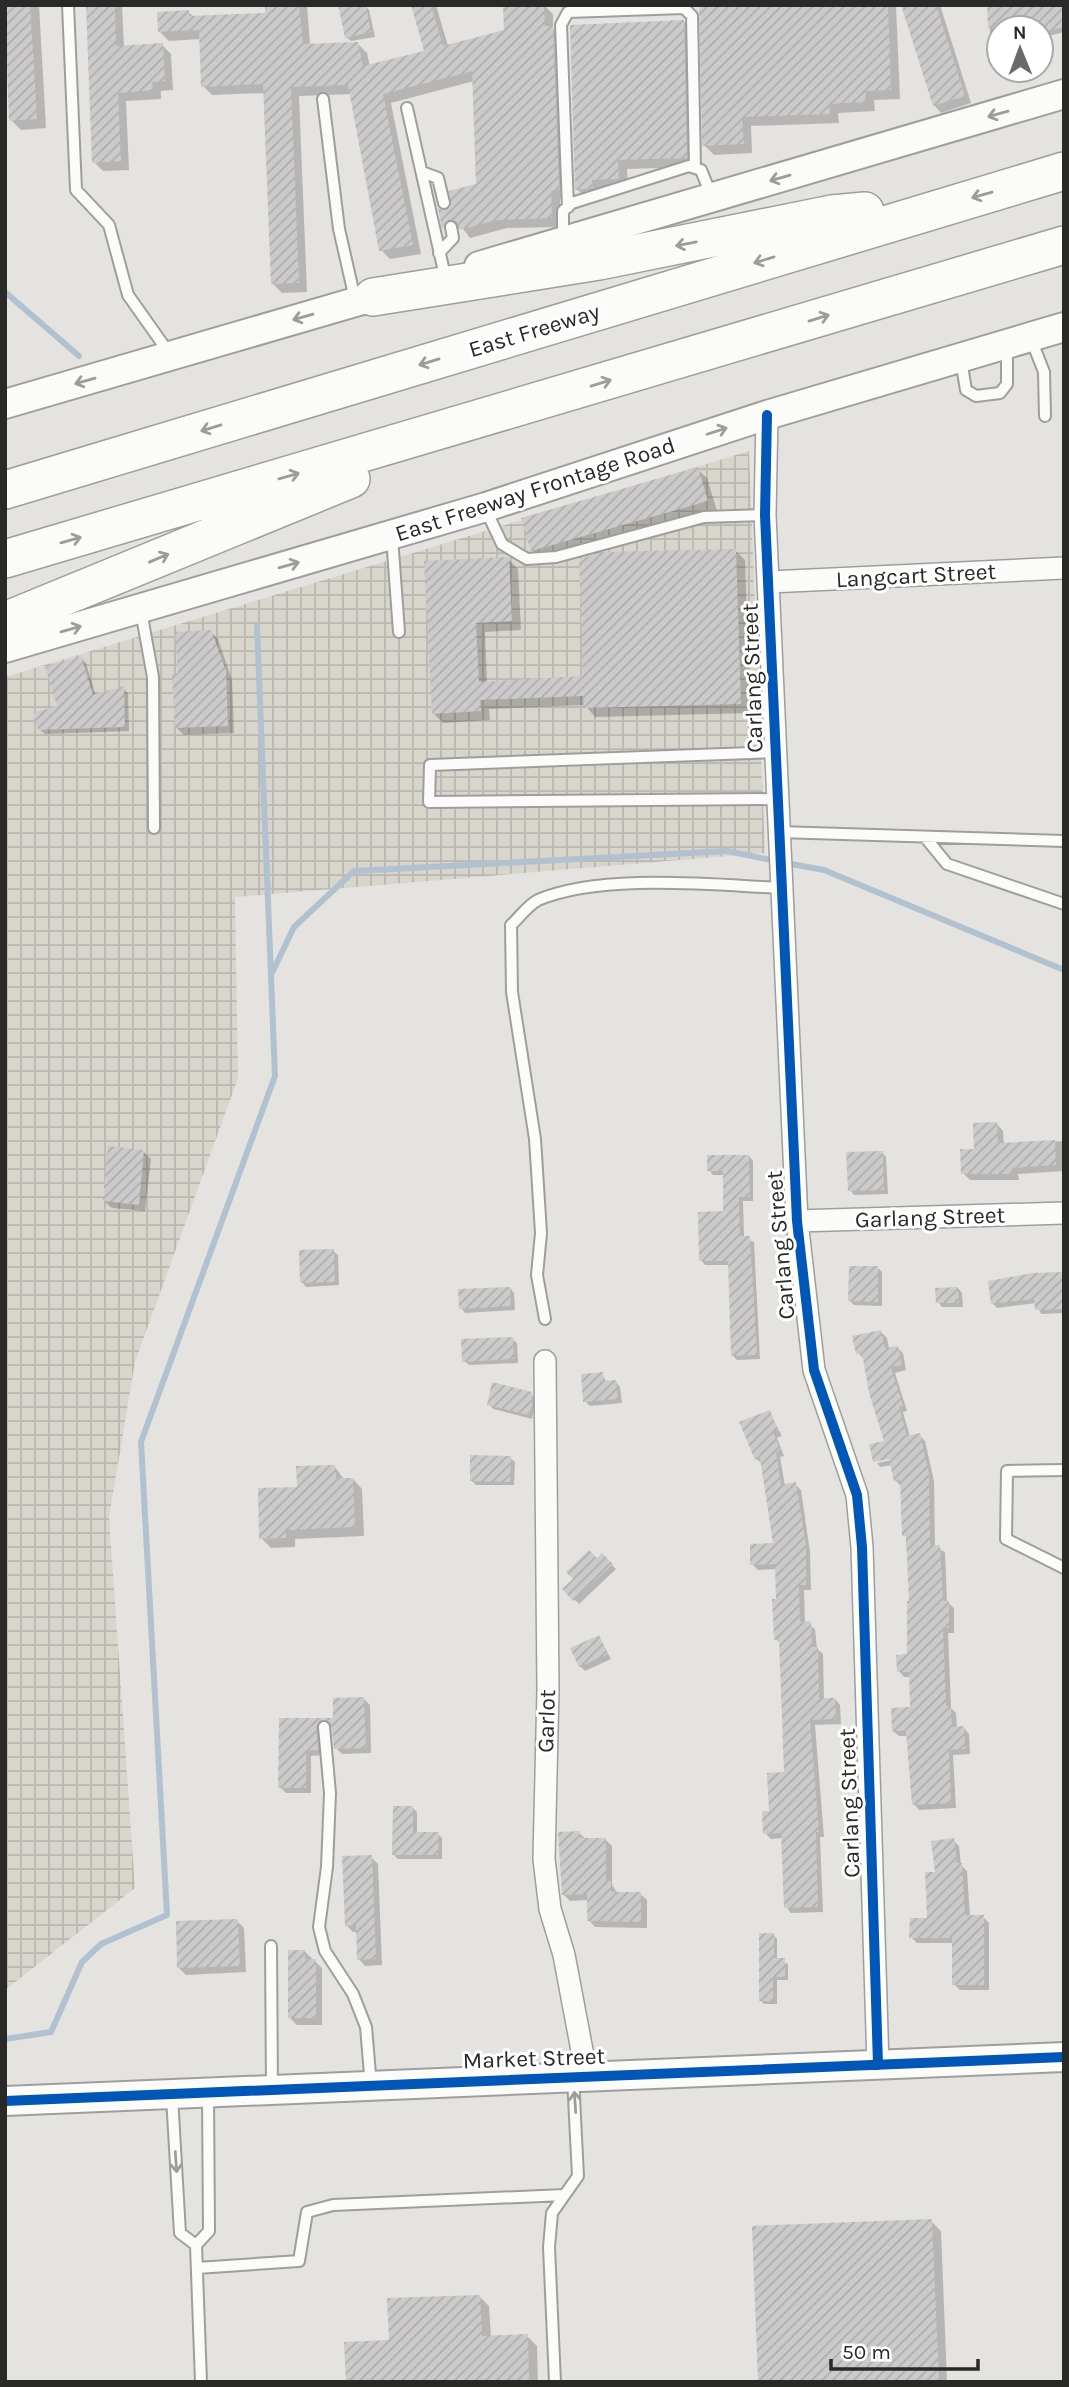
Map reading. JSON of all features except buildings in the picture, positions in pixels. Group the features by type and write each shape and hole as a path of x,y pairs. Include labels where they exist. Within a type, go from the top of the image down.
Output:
{"highway":[{"name":"East Freeway","path":"5,489 1064,171"},
{"path":"364,300 599,261 832,214 946,205"},
{"path":"5,559 1064,245"},
{"path":"5,621 545,400"}],"main road":[{"path":"5,404 364,300 442,265 563,242 1064,94"},
{"name":"East Freeway Frontage Road","path":"5,648 486,507 767,415 1064,327"},
{"name":"Market Street","path":"5,2101 1064,2057"}],"street":[{"name":"Carlang Street","path":"767,415 765,515 797,1221 814,1370 857,1495 862,1561 878,2064"},
{"name":"Langcart Street","path":"769,582 1064,568"},
{"name":"Garlang Street","path":"797,1221 1064,1213"},
{"name":"Garlot","path":"545,1361 548,1690 544,1859 550,1909 564,1955 580,2077"}],"lane":[{"path":"68,5 76,190 108,225 128,295 170,355"},
{"path":"568,207 561,25 568,12 684,8 692,16 695,168"},
{"path":"323,99 339,229 364,300"},
{"path":"407,108 442,265"},
{"path":"563,242 563,212 568,207 689,166 701,170 712,198"},
{"path":"422,172 438,178 444,204"},
{"path":"442,265 453,238 450,227"},
{"path":"961,357 965,390 975,396 1000,393 1007,384 1019,340"},
{"path":"1019,340 1044,373 1045,416"},
{"path":"486,507 489,522 502,544 527,559 556,556 704,517 765,515"},
{"path":"392,534 396,552 399,632"},
{"path":"141,608 153,677 154,828"},
{"path":"776,752 430,765 429,802 778,799"},
{"path":"779,832 1064,841"},
{"path":"925,837 947,864 1064,904"},
{"path":"545,1319 537,1275 541,1233 535,1139 512,992 511,925 536,901 585,887 668,884 783,888"},
{"path":"1064,1470 1007,1471 1006,1538 1064,1568"},
{"path":"324,1727 330,1793 327,1867 319,1927 325,1951 353,1994 366,2027 371,2086"},
{"path":"271,1946 272,2090"},
{"path":"555,2382 549,2247 552,2213 578,2176 576,2126 580,2077"},
{"path":"201,2382 196,2245 209,2231 208,2092"},
{"path":"172,2094 180,2233 196,2245"},
{"path":"197,2268 299,2261 307,2212 333,2205 564,2195"}],"shaded area":[{"path":"749,451 765,853 235,897 238,1078 135,1362 109,1517 135,1888 5,1990 5,677"}],"waterway":[{"path":"5,292 79,356"},
{"path":"5,2039 51,2032 82,1962 101,1944 167,1915 141,1442 275,1076 257,626"},
{"path":"272,973 294,927 354,871 727,851 776,861"},
{"path":"786,863 824,870 1064,970"}],"cycle path":[{"path":"767,415 765,515 797,1221 814,1370 857,1495 862,1547 878,2065"},
{"path":"5,2101 1064,2057"}]}
